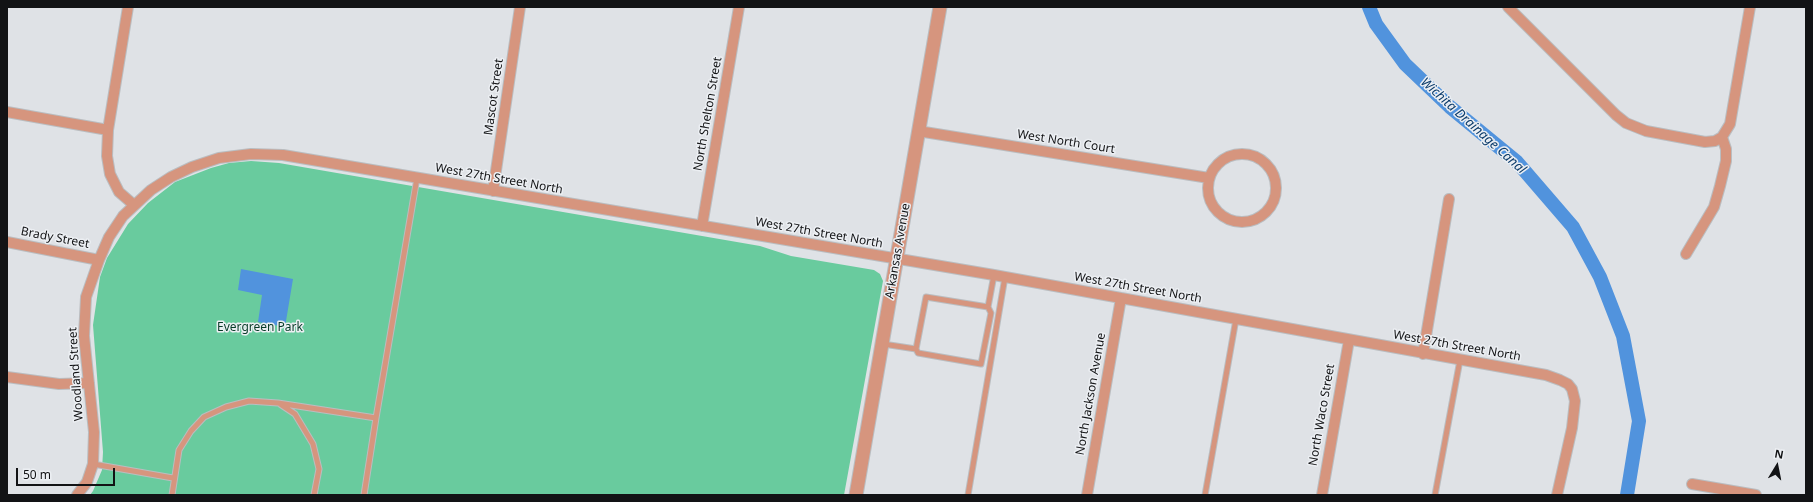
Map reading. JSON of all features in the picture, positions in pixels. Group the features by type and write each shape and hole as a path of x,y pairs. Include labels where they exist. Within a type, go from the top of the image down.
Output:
{"street":[{"path":"128,7 108,130 107,156 110,174 119,192 134,205"},
{"name":"Mascot Street","path":"493,191 520,7"},
{"name":"North Shelton Street","path":"702,226 739,7"},
{"name":"Arkansas Avenue","path":"856,495 940,7"},
{"path":"1508,7 1616,115 1626,123 1646,131 1705,142 1716,141 1722,136 1730,124 1750,7"},
{"path":"7,112 108,130"},
{"name":"West North Court","path":"918,131 1209,178"},
{"path":"1686,254 1714,207 1726,161 1726,149 1722,136"},
{"name":"West 27th Street North","path":"134,205 151,190 171,177 192,167 219,158 251,154 283,155 1006,277 1423,354 1546,375 1568,384 1575,401 1572,428 1557,495"},
{"path":"1231,156 1252,156 1262,161 1274,178 1276,189 1273,201 1267,210 1253,220 1247,222 1236,222 1225,218 1216,210 1210,201 1208,189 1209,178 1214,168 1231,156"},
{"path":"1423,354 1449,199"},
{"name":"Woodland Street","path":"77,495 87,482 93,464 94,432 84,336 86,297 109,237 123,216 134,205"},
{"name":"Brady Street","path":"7,242 99,260"},
{"name":"North Jackson Avenue","path":"1087,495 1121,298"},
{"name":"North Waco Street","path":"1322,495 1349,340"},
{"path":"7,377 59,384 89,383"},
{"path":"1692,484 1756,495"}],"lane":[{"path":"364,495 417,178"},
{"path":"882,344 916,349 918,352 981,364 991,313 988,308 994,275"},
{"path":"968,495 1006,277"},
{"path":"916,349 926,297 988,308"},
{"path":"1205,495 1236,319"},
{"path":"1436,495 1460,360"},
{"path":"172,495 179,450 204,417 226,407 249,401 278,403 376,418"},
{"path":"278,403 295,414 313,444 319,469 314,495"},
{"path":"93,464 174,478"}],"green space":[{"name":"Evergreen Park","path":"251,161 279,163 760,246 791,256 874,270 880,274 883,281 844,495 90,495 102,470 103,452 93,325 100,277 107,258 128,224 148,203 175,182 211,168 229,163"}],"water":[{"path":"241,269 293,279 285,327 258,322 262,295 238,290"}],"waterway":[{"name":"Wichita Drainage Canal","path":"1369,7 1376,24 1405,64 1450,107 1517,162 1573,227 1600,277 1623,336 1639,421 1627,495"}]}
